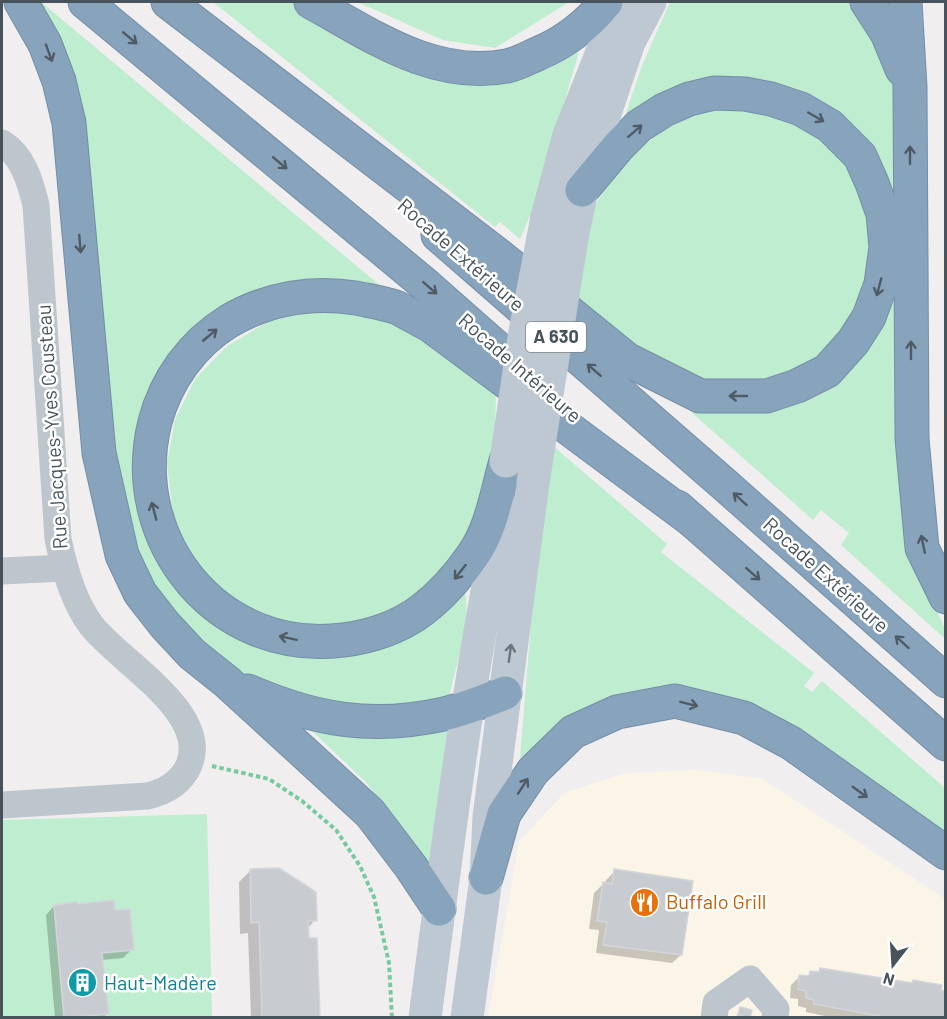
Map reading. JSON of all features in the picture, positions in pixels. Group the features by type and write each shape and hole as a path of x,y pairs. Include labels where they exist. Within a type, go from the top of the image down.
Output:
{"highway":[{"path":"21,2 45,44 69,123 99,453 122,555 140,593 165,625 192,654 227,682 370,813 439,909"},
{"name":"Rocade Intérieure","path":"85,2 427,286 945,744"},
{"name":"Rocade Extérieure","path":"160,2 455,249 945,681"},
{"path":"168,2 502,258 628,360 700,396 767,396 797,386 827,371 853,342 869,318 881,284 885,256 883,214 860,156 830,126 801,109 771,99 745,94 714,93 689,99 664,110 639,126 582,190"},
{"path":"310,2 393,48 432,63 484,69 510,66 550,49 588,21 606,2"},
{"path":"867,2 887,33 910,87"},
{"path":"905,2 910,87 912,439 922,548 945,597"},
{"path":"506,461 488,525 475,553 451,583 422,611 387,629 357,639 325,642 294,640 268,634 241,622 219,608 197,589 179,566 163,539 153,511 149,487 149,456 159,407 183,361 222,326 266,303 300,296 340,296 396,308 431,326 693,521"},
{"path":"227,682 284,707 360,722 398,721 444,714 505,693"},
{"path":"486,878 504,814 533,771 573,732 617,712 675,701 744,718 791,743 945,853"}],"main road":[{"path":"425,1017 469,707 488,585 504,503 506,461 525,337 547,217 569,135 622,2"},
{"path":"467,1017 486,878 489,817 533,482 573,238 582,190 596,140 629,42 650,2"}],"street":[{"name":"Rue Jacques-Yves Cousteau","path":"2,143 12,149 24,168 36,205 58,539 64,568 91,626 166,697 182,717 192,745 191,759"},
{"path":"2,571 64,568"},
{"path":"2,805 147,796 162,793 185,774 191,759"},
{"path":"714,1017 716,1002 750,979 776,1009 775,1017"}],"path":[{"path":"191,759 225,771 250,773 269,779 302,801 336,830 360,866 374,897 389,963 392,1017"}],"shaded area":[{"path":"697,770 763,779 945,899 945,1017 488,1018 519,842 564,793 626,773"}],"green space":[{"path":"39,2 383,288 363,290 188,344 148,526 285,648 464,586 466,614 462,645 448,703 344,708 237,674 211,652 159,595 143,567 120,495"},
{"path":"213,2 297,2 508,80 550,68 579,52 534,206 520,239 500,222 495,227"},
{"path":"357,2 569,2 495,48 443,40"},
{"path":"670,2 854,2 898,77 925,583 945,629 943,637 841,545 849,533 821,510 813,520 691,412 693,405 854,356 890,201 780,88 622,125 641,68"},
{"path":"733,107 776,114 810,129 858,177 870,213 873,262 862,305 837,343 808,366 773,380 701,380 665,363 631,342 577,297 594,208 611,177 637,150 666,129 696,114"},
{"path":"340,309 385,319 425,338 496,394 494,473 470,540 411,605 367,624 321,629 277,621 241,603 211,581 187,550 173,513 167,463 175,420 195,379 227,346 266,323 306,312"},
{"path":"552,445 667,544 661,552 814,673 804,686 812,692 822,681 945,788 945,842 694,694 527,761 520,758 538,538"},
{"path":"449,730 428,872 406,833 365,781 312,731 380,736"},
{"path":"207,814 212,1017 2,1017 2,820"}],"building":[{"path":"279,868 316,892 317,921 308,921 309,938 317,938 320,1018 262,1018 259,922 251,923 250,869"},
{"name":"Buffalo Grill","path":"614,869 693,881 682,955 603,945 607,922 597,921 603,882 612,884"},
{"name":"Haut-Madère","path":"114,900 115,910 130,909 134,950 102,953 109,1014 64,1018 54,905"},
{"path":"820,968 912,983 913,980 942,985 941,990 946,991 946,1018 889,1018 814,1004 814,1000 806,998 806,991 798,989 799,975 809,976 810,971 819,972"},
{"path":"740,1007 752,1010 750,1018 738,1015"}],"place":[{"name":"Buffalo Grill","path":"645,902"},
{"name":"Haut-Madère","path":"83,983"}]}
